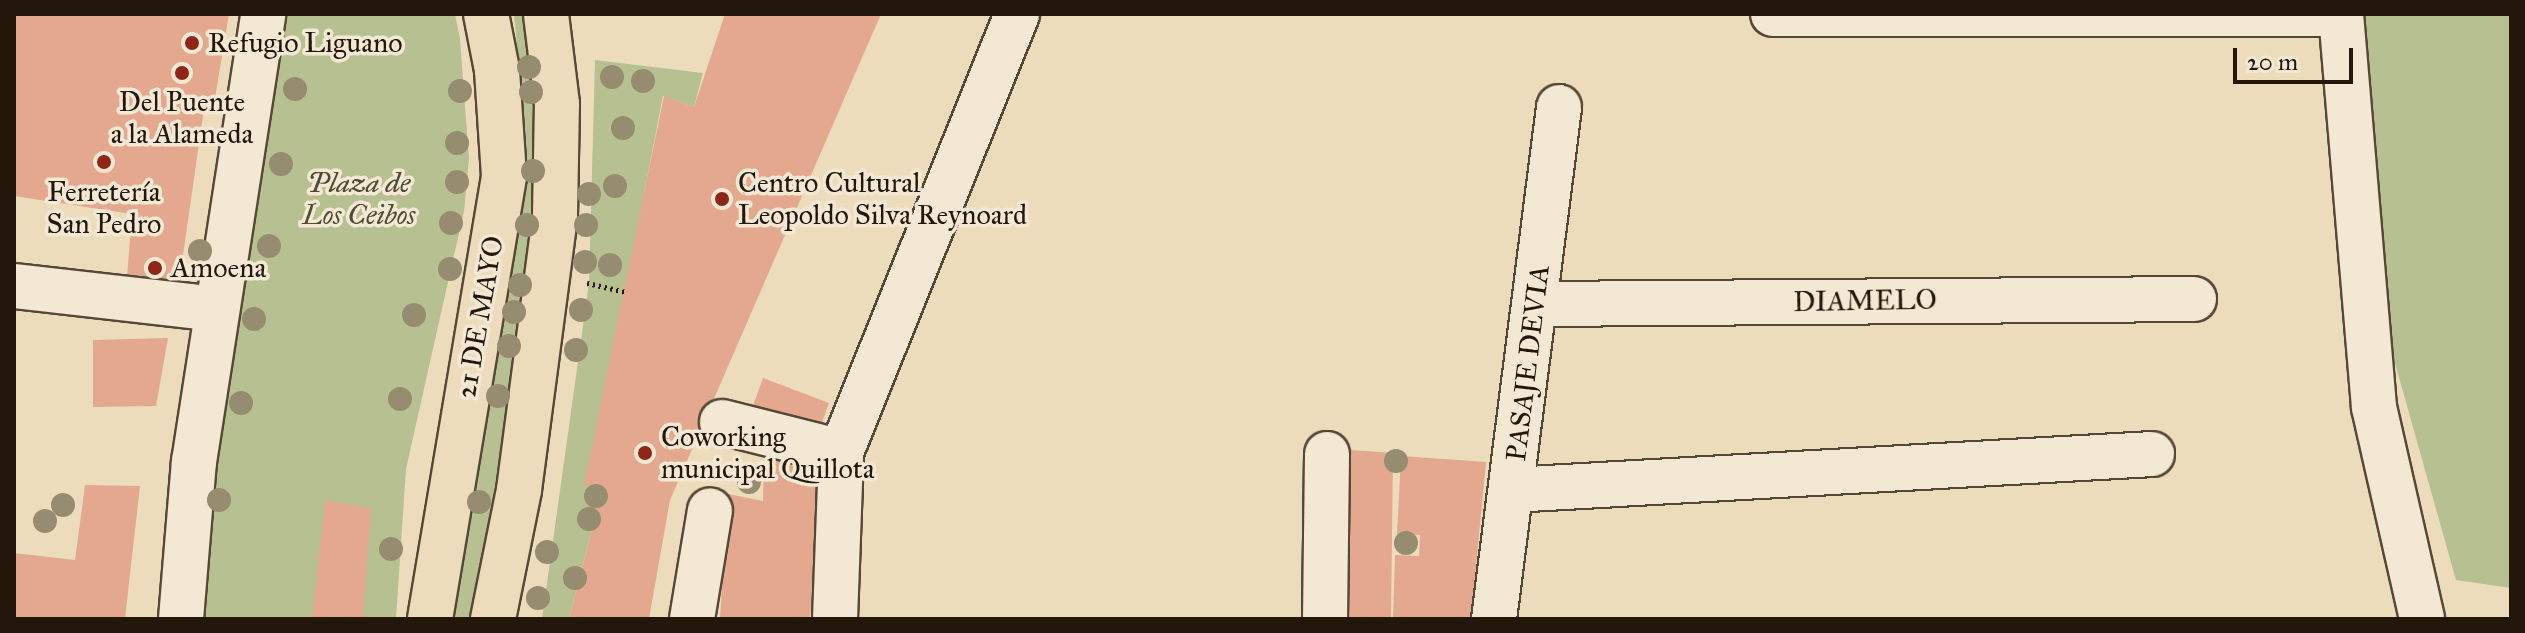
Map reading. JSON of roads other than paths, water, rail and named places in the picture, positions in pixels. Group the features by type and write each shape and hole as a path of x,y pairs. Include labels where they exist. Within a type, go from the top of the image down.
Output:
{"main road":[{"name":"21 DE MAYO","path":"430,619 504,176 498,84 486,14"},
{"name":"21 DE MAYO","path":"493,619 519,490 555,216 557,104 546,14"}],"street":[{"path":"181,619 194,462 263,14"},
{"path":"835,619 841,452 1017,14"},
{"path":"1773,14 2341,14 2374,407 2422,619"},
{"name":"PASAJE DEVIA","path":"1494,619 1559,107"},
{"path":"14,286 216,309"},
{"name":"DIAMELO","path":"1535,304 2194,299"},
{"path":"722,422 841,452"},
{"path":"1325,619 1327,454"},
{"path":"1511,490 2152,454"},
{"path":"692,619 710,510"}],"place":[{"name":"Refugio Liguano","path":"192,43"},
{"name":"Del Puente a la Alameda","path":"182,73"},
{"name":"Ferretería San Pedro","path":"104,162"},
{"name":"Centro Cultural Leopoldo Silva Reynoard","path":"722,199"},
{"name":"Amoena","path":"155,268"},
{"name":"Coworking municipal Quillota","path":"645,453"}],"park label":[{"name":"Plaza de Los Ceibos","path":"359,199"}]}
